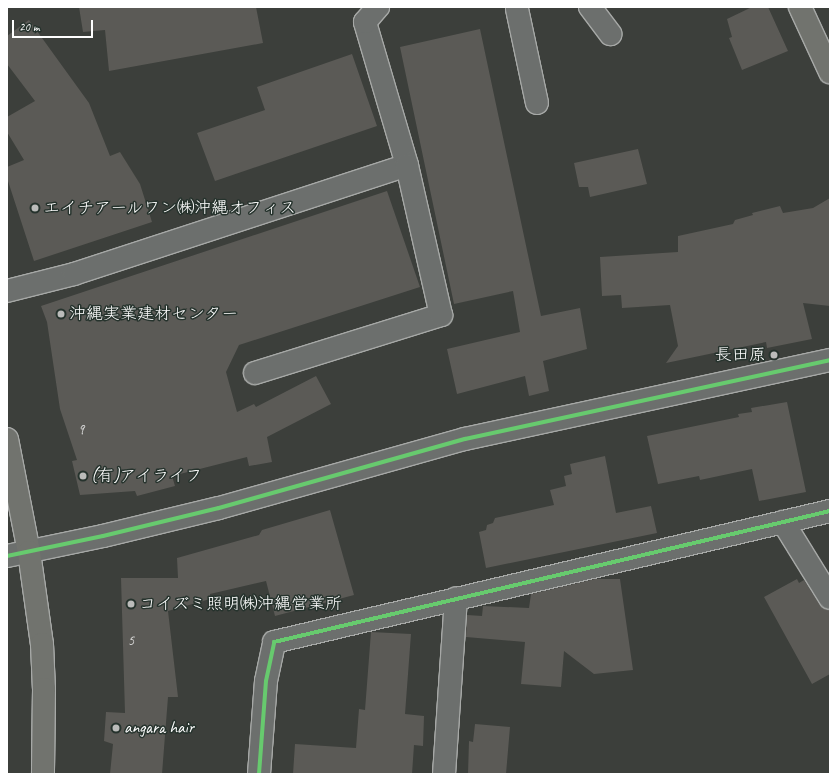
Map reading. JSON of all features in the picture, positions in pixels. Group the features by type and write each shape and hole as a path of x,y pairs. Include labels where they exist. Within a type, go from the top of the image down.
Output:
{"main road":[{"path":"800,7 830,72"},
{"path":"7,438 29,552 42,644 44,689 43,774"}],"street":[{"path":"255,373 441,315 407,165 365,22 378,7"},
{"path":"590,7 610,34"},
{"path":"517,8 538,102"},
{"path":"7,291 74,274 407,165"},
{"path":"7,556 219,508 465,439 830,360"},
{"path":"259,774 266,681 274,642 830,511"},
{"path":"783,522 830,598"},
{"path":"444,774 456,598"}],"building":[{"path":"79,7 256,7 263,43 109,71 105,30 83,32"},
{"path":"752,7 768,7 788,51 742,70 729,38 732,37 727,19"},
{"path":"29,20 89,103 110,156 120,152 140,184 152,222 34,261 7,178 7,167 24,160 7,132 7,117 35,101 7,64 7,36"},
{"path":"480,29 541,316 580,308 587,349 543,361 549,391 529,396 525,376 457,394 447,349 520,332 513,291 454,304 400,47"},
{"path":"352,54 377,126 215,181 197,133 265,110 257,87"},
{"path":"638,149 647,184 590,197 588,187 579,187 574,163"},
{"path":"387,191 420,287 239,345 226,372 237,412 254,404 256,407 316,376 331,404 267,437 272,462 249,466 247,457 172,476 175,486 137,496 135,491 80,495 72,461 77,460 60,409 47,322 41,306"},
{"path":"830,198 830,306 803,303 812,339 767,348 766,342 666,363 678,346 670,305 622,308 621,295 602,296 600,257 678,252 678,236 733,224 735,220 753,215 752,213 780,206 783,213 813,208"},
{"path":"787,402 806,492 759,501 752,469 700,480 699,476 658,484 647,436 739,417 738,414 752,412 751,408"},
{"path":"605,456 616,513 651,506 657,533 486,568 479,532 486,530 487,525 493,523 495,518 554,505 550,490 566,486 564,476 572,474 570,464"},
{"path":"330,510 354,595 275,616 266,581 210,594 210,599 168,611 178,697 168,697 162,774 110,774 113,744 104,741 106,712 125,713 121,578 178,578 177,558 259,535 262,530"},
{"path":"595,579 620,579 633,670 594,674 564,651 561,687 521,684 525,642 466,637 467,615 482,616 483,606 529,608 531,594"},
{"path":"797,579 799,583 804,580 820,605 830,610 830,674 812,684 764,597"},
{"path":"371,632 411,634 405,714 424,716 423,746 414,745 412,774 293,774 295,744 356,748 359,709 365,710"},
{"path":"475,724 510,727 506,774 468,774 469,741 473,742"}],"cycle path":[{"path":"7,556 103,536 219,508 465,439 830,360"},
{"path":"259,774 266,681 274,642 830,511"}],"place":[{"name":"エイチアールワン㈱沖縄オフィス","path":"35,208"},
{"name":"沖縄実業建材センター","path":"61,314"},
{"name":"長田原","path":"774,355"},
{"name":"(有)アイライフ","path":"83,476"},
{"name":"コイズミ照明㈱沖縄営業所","path":"131,604"},
{"name":"angara hair","path":"116,728"}]}
